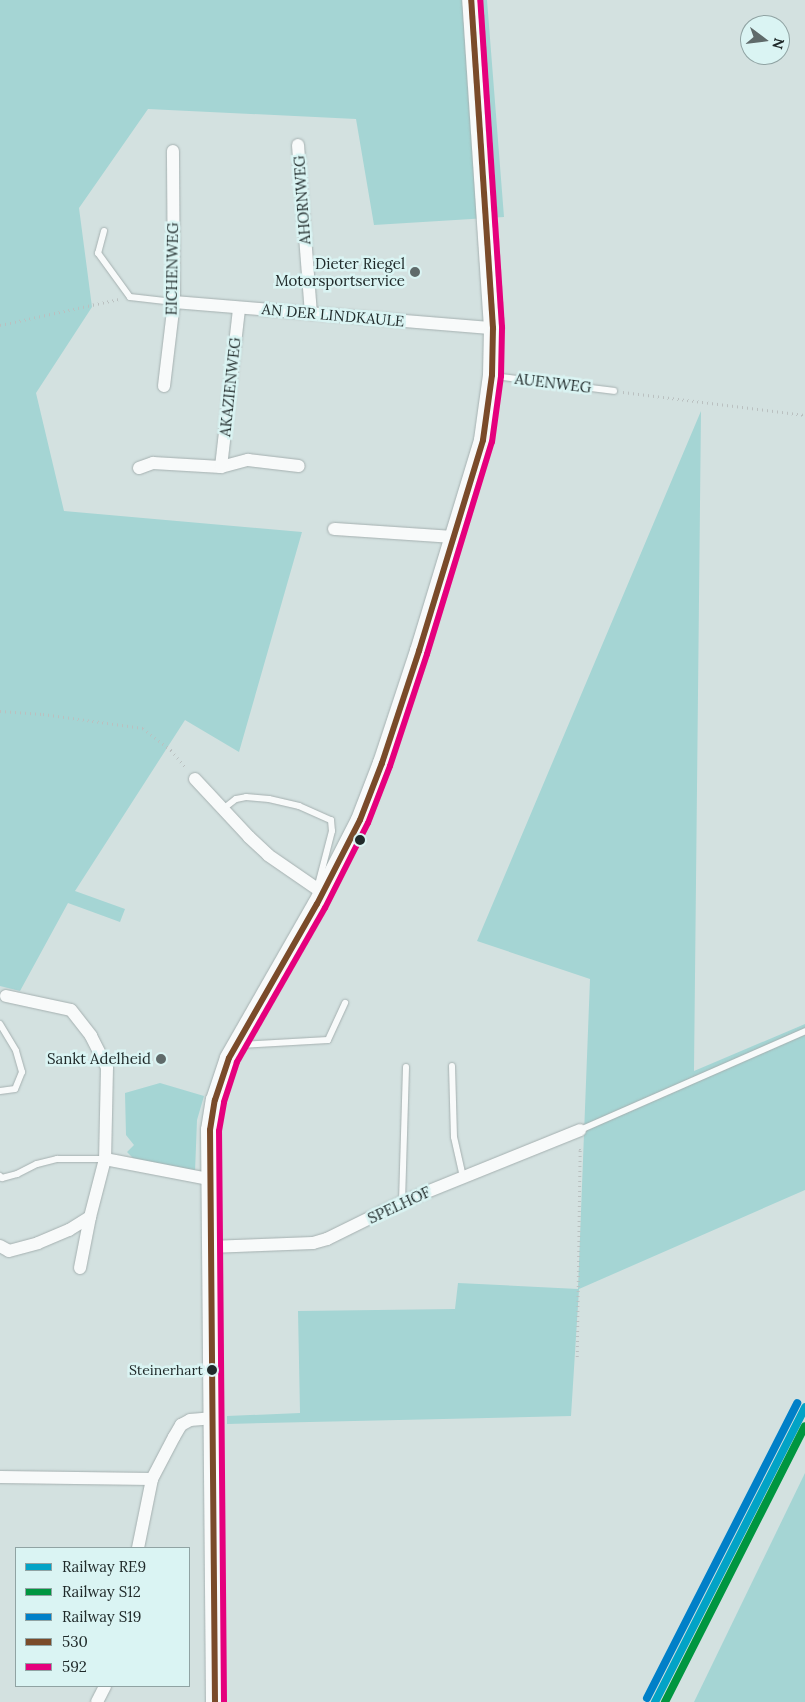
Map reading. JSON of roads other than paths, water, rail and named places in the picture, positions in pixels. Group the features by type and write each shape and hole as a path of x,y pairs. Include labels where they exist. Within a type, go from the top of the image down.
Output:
{"main road":[{"path":"215,1702 211,1418 210,1130 222,1074 236,1045 360,820 382,763 455,537 483,440 492,376 493,328 471,0"}],"street":[{"name":"AHORNWEG","path":"298,145 311,314"},
{"name":"EICHENWEG","path":"164,386 174,302 173,151"},
{"name":"AN DER LINDKAULE","path":"174,302 493,328"},
{"name":"AKAZIENWEG","path":"221,467 239,308"},
{"path":"139,468 153,463 221,467 248,460 298,466"},
{"path":"334,529 455,537"},
{"path":"195,779 268,855 320,891"},
{"path":"3,999 72,1010 91,1036 107,1068 105,1159 90,1216 80,1268"},
{"name":"SPELHOF","path":"210,1247 313,1243 327,1240 402,1202 576,1132"},
{"path":"105,1159 209,1179"},
{"path":"0,1246 9,1251 38,1243 69,1230 90,1216"},
{"path":"138,1547 152,1480 181,1425 190,1420 211,1418"},
{"path":"0,1477 152,1480"},
{"path":"97,1702 104,1687"}],"lane":[{"path":"104,231 98,253 130,297 174,302"},
{"name":"AUENWEG","path":"492,376 614,391"},
{"path":"224,810 236,799 246,797 269,799 300,806 331,820 332,831 320,891"},
{"path":"236,1045 328,1040 345,1003"},
{"path":"0,1024 16,1051 22,1072 15,1089 0,1091"},
{"path":"576,1132 805,1031"},
{"path":"452,1066 454,1137 463,1177"},
{"path":"402,1202 406,1067"},
{"path":"0,1176 2,1178 17,1174 37,1164 56,1159 105,1159"}],"rail line":[{"name":"S19","path":"647,1698 797,1403"},
{"name":"RE9","path":"655,1702 805,1407"},
{"name":"S12","path":"665,1702 805,1426"}],"place":[{"name":"Dieter Riegel Motorsportservice","path":"415,272"},
{"name":"Sankt Adelheid","path":"161,1059"},
{"name":"Steinerhart","path":"212,1370"}]}
